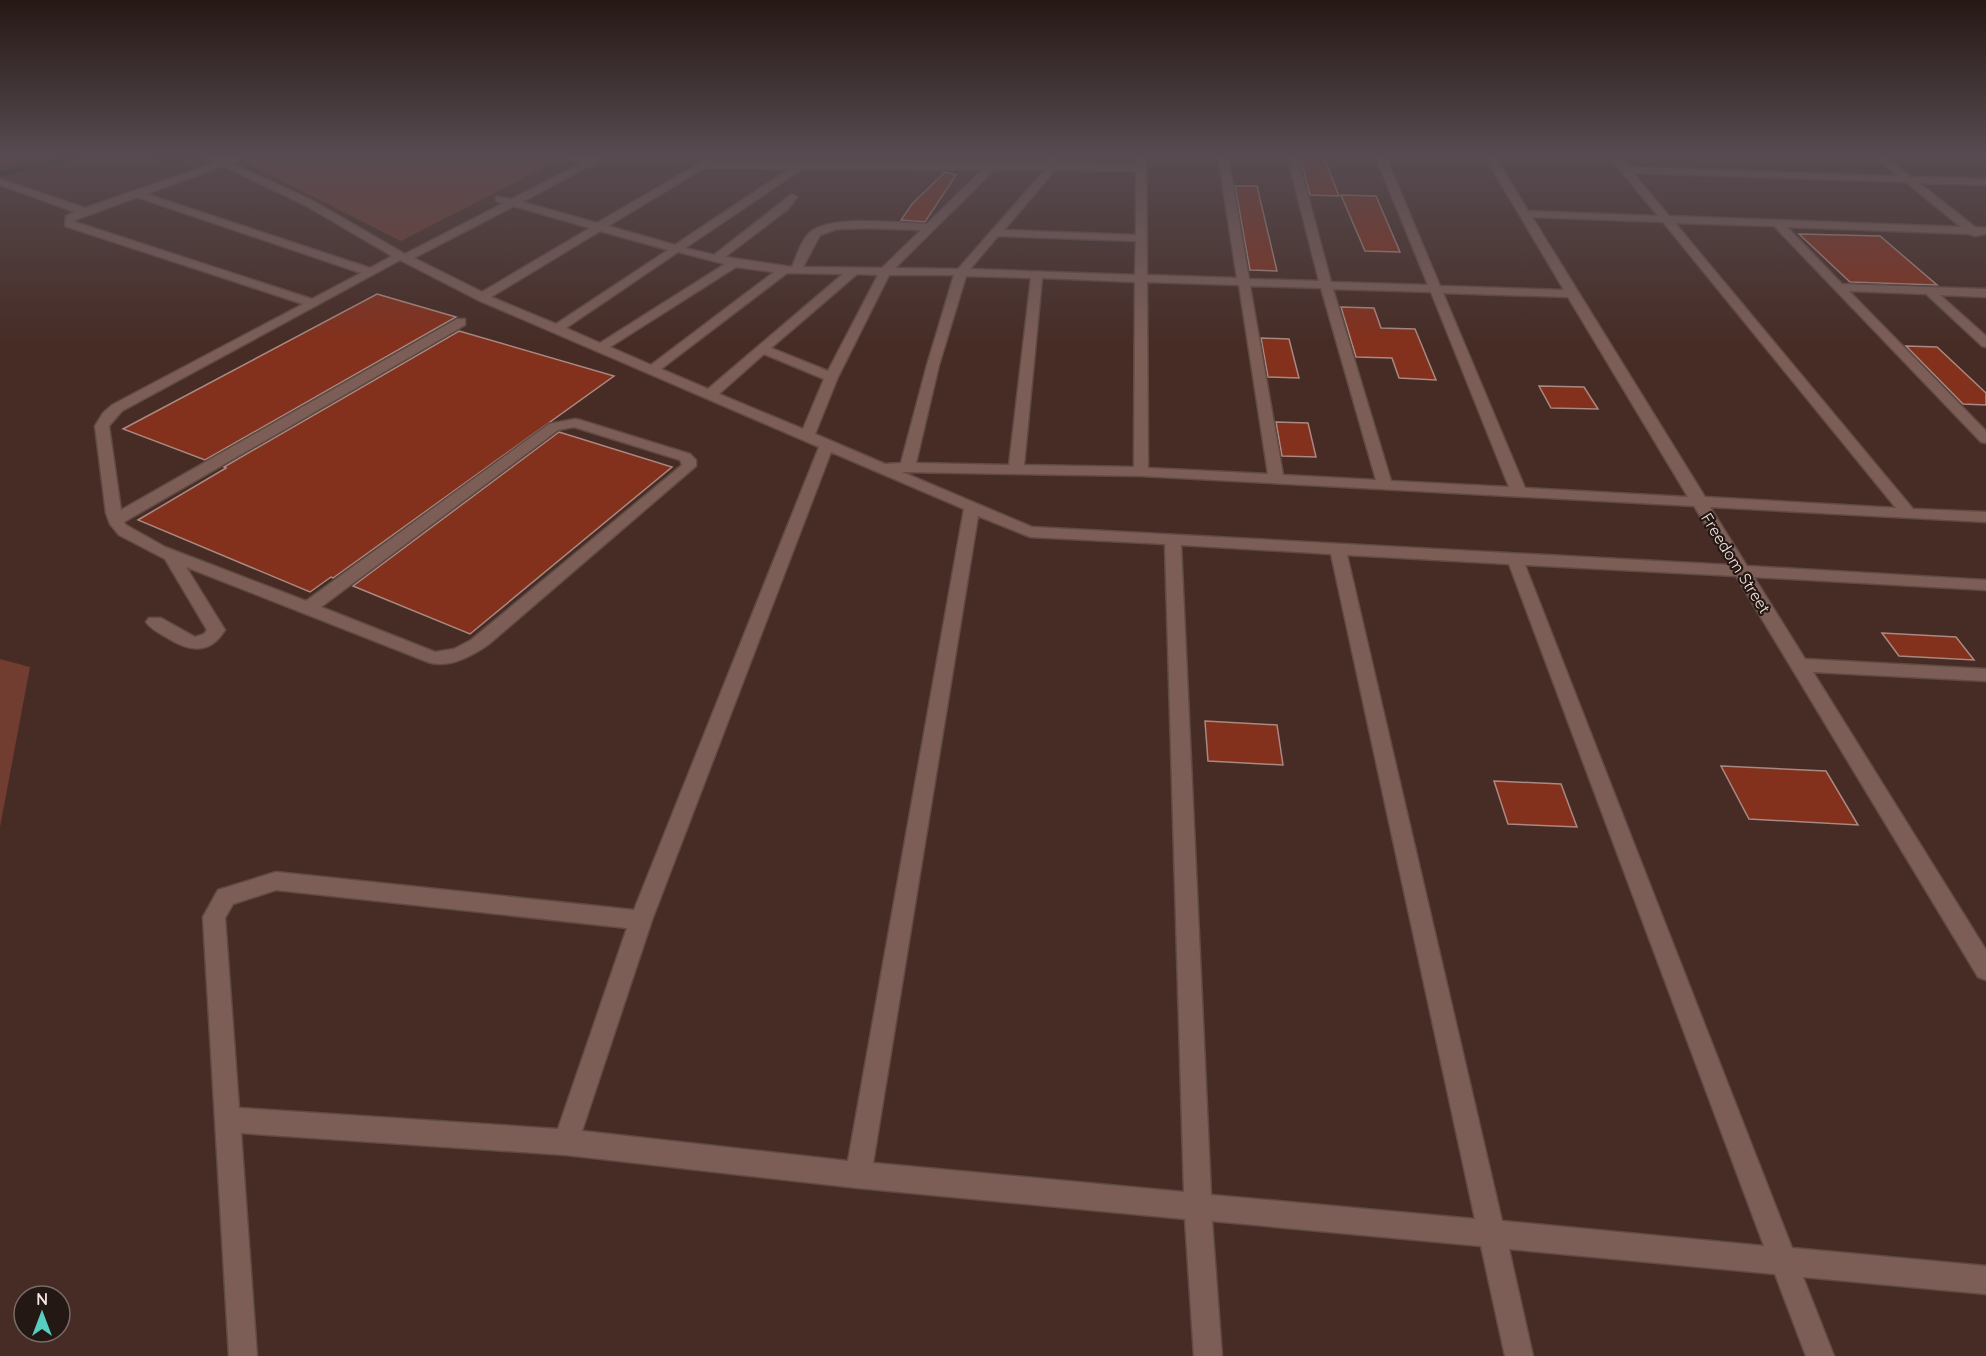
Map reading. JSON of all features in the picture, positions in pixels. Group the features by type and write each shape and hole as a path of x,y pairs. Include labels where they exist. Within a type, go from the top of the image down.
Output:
{"street":[{"path":"70,218 69,224 313,303"},
{"path":"210,218 371,272"},
{"path":"335,218 400,256 482,297 1030,532 1986,585"},
{"path":"308,608 554,427 563,423 575,423 689,460 689,466 468,651 450,658 434,658 308,608 170,553 125,532 116,520 102,426 108,416 117,408 467,218"},
{"path":"400,256 479,218"},
{"path":"572,218 734,263 790,270 1036,274 1572,294"},
{"path":"482,297 613,218"},
{"path":"557,329 722,218"},
{"path":"717,258 768,218"},
{"path":"807,436 831,377 886,270 937,218"},
{"path":"907,468 933,365 961,272 1007,218"},
{"path":"1141,472 1142,218"},
{"path":"1234,218 1276,478"},
{"path":"1309,218 1384,483"},
{"path":"1406,218 1518,490"},
{"name":"Freedom Street","path":"1528,218 1572,294 1986,970"},
{"path":"1644,218 1986,231"},
{"path":"1957,218 1986,241"},
{"path":"1664,219 1909,513"},
{"path":"1777,223 1986,439"},
{"path":"652,370 790,270 815,234 825,228 849,225 929,227"},
{"path":"995,232 1142,238"},
{"path":"600,348 734,263"},
{"path":"710,394 855,270"},
{"path":"1016,470 1036,274"},
{"path":"1839,287 1986,293"},
{"path":"1929,290 1986,343"},
{"path":"116,520 461,322"},
{"path":"762,349 831,377"},
{"path":"566,1142 641,920 827,445"},
{"path":"879,467 1141,472 1276,478 1986,517"},
{"path":"858,1175 972,507"},
{"path":"1173,540 1198,1207 1208,1356"},
{"path":"1338,549 1519,1356"},
{"path":"155,622 193,644 205,642 216,630 170,553"},
{"path":"1515,559 1820,1356"},
{"path":"1800,665 1986,675"},
{"path":"243,1356 214,917 226,897 276,881 641,920"},
{"path":"227,1120 566,1142 858,1175 1986,1280"}],"shaded area":[{"path":"356,218 445,218 401,241"},
{"path":"0,659 30,667 0,827"}],"building":[{"path":"902,218 927,218 925,222 901,220"},
{"path":"1241,218 1265,218 1277,271 1250,270"},
{"path":"1351,218 1386,218 1400,252 1365,251"},
{"path":"1799,234 1880,236 1937,285 1850,282"},
{"path":"377,294 456,317 205,460 123,429"},
{"path":"1341,307 1374,308 1381,328 1415,329 1436,380 1399,378 1392,358 1356,357"},
{"path":"459,331 614,376 333,578 331,577 310,592 138,520 226,468 224,467"},
{"path":"1261,338 1289,339 1299,378 1268,377"},
{"path":"1906,346 1937,347 1986,393 1986,405 1963,404"},
{"path":"1539,386 1584,387 1598,409 1551,408"},
{"path":"1276,422 1308,423 1316,457 1282,456"},
{"path":"559,432 672,467 470,634 353,586"},
{"path":"1882,633 1956,637 1974,660 1899,656"},
{"path":"1205,721 1277,725 1283,765 1208,761"},
{"path":"1721,766 1826,771 1858,825 1749,819"},
{"path":"1494,781 1561,784 1577,827 1508,824"}]}
